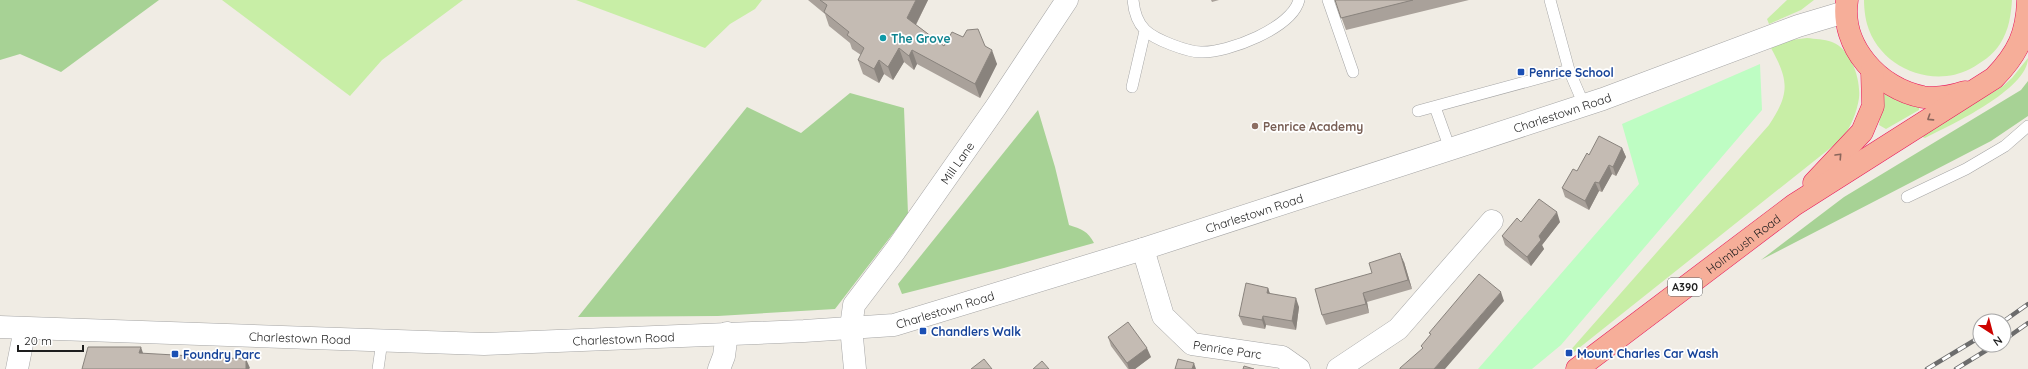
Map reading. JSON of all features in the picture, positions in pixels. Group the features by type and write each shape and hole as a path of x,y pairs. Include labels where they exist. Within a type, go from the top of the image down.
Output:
{"highway":[{"name":"A390","path":"1794,205 1974,89 1994,78 2010,62 2021,42 2025,27 2028,0"},
{"name":"A390","path":"1846,6 1853,44 1872,71 1896,88 1923,97 1953,96 1974,89"},
{"name":"A390","path":"1794,205 1862,132 1873,106 1872,71"},
{"name":"Holmbush Road","path":"1577,369 1794,205"}],"street":[{"name":"Mill Lane","path":"852,327 854,305 895,251 996,107 1068,0"},
{"name":"Charlestown Road","path":"0,327 484,344 804,331 894,325 1143,249 1584,105 1798,26 1846,6"},
{"path":"1338,369 1398,329 1492,221"},
{"name":"Penrice Parc","path":"1143,249 1163,316 1192,344 1282,358 1299,369"},
{"path":"852,327 855,369"},
{"path":"17,369 25,329"},
{"path":"719,369 724,356 727,333"}],"lane":[{"path":"1133,0 1135,14 1145,31 1161,40 1190,51 1202,52 1251,40 1273,30 1286,18 1299,0"},
{"path":"1328,0 1353,72"},
{"path":"1550,0 1569,70 1584,105"},
{"path":"1132,88 1145,31"},
{"path":"1418,111 1569,70"},
{"path":"1435,107 1450,149"},
{"path":"1907,197 1966,170 2005,146 2028,126"},
{"path":"378,369 382,341"}],"green space":[{"path":"0,0 159,0 61,72 20,54 0,60"},
{"path":"222,0 463,0 382,60 350,96"},
{"path":"576,0 762,0 755,9 730,24 705,48"},
{"path":"1787,0 1814,0 1801,10 1769,24 1767,19"},
{"path":"1864,0 2012,0 2007,28 2003,39 1994,52 1970,69 1955,75 1939,76 1923,75 1908,70 1883,52 1873,39 1867,24"},
{"path":"1807,38 1826,40 1839,46 1845,51 1856,74 1859,90 1857,108 1849,129 1843,138 1569,356 1568,353 1769,125 1781,104 1785,87 1781,69 1771,48 1791,40"},
{"path":"2028,58 2025,70 2016,82 2002,94 1969,115 1925,138 1920,136 2003,86 2012,78"},
{"path":"1760,64 1762,110 1561,345 1532,369 1478,369 1639,184 1622,124"},
{"path":"2028,81 2028,116 1991,141 1761,260 1844,197 2021,90"},
{"path":"850,93 904,108 908,214 835,309 718,316 578,317 747,107 801,133"},
{"path":"1884,93 1919,107 1919,110 1886,129 1879,125"},
{"path":"1038,110 1055,167 1069,225 1084,231 1094,243 902,294 898,284"}],"building":[{"name":"The Grove","path":"820,0 916,0 907,18 944,46 952,32 963,37 967,30 978,29 985,46 992,50 975,84 912,50 909,56 899,48 888,67 879,60 874,69 858,60 864,48 847,35 849,32 824,12 827,5"},
{"path":"1335,0 1413,0 1341,18"},
{"path":"1599,136 1622,148 1613,167 1609,165 1599,183 1595,182 1585,201 1562,188 1573,169 1577,171 1587,153 1589,155"},
{"path":"1539,199 1557,212 1539,236 1541,240 1527,257 1502,236 1517,218 1521,222"},
{"path":"1400,253 1408,280 1363,293 1366,304 1322,315 1315,289 1372,273 1369,263"},
{"path":"1479,274 1501,292 1434,369 1400,369 1423,348 1421,346 1431,334 1429,333"},
{"path":"1246,283 1268,288 1267,293 1296,298 1292,321 1263,316 1262,320 1239,316"},
{"path":"1128,322 1147,348 1127,363 1108,337"},
{"path":"88,347 141,347 139,353 246,359 246,369 82,369"},
{"path":"984,359 992,369 971,369"},
{"path":"1178,359 1194,363 1192,369 1175,369"},
{"path":"1042,361 1049,369 1033,369"},
{"path":"1244,366 1254,369 1243,369"}],"railway":[{"path":"2012,315 2028,304"},
{"path":"2012,334 2028,323"},
{"path":"1927,369 1972,342"},
{"path":"1956,369 1982,353"}],"place":[{"name":"The Grove","path":"883,38"},
{"name":"Penrice School","path":"1521,72"},
{"name":"Penrice Academy","path":"1255,126"},
{"name":"Chandlers Walk","path":"923,331"},
{"name":"Mount Charles Car Wash","path":"1569,353"},
{"name":"Foundry Parc","path":"175,354"}]}
